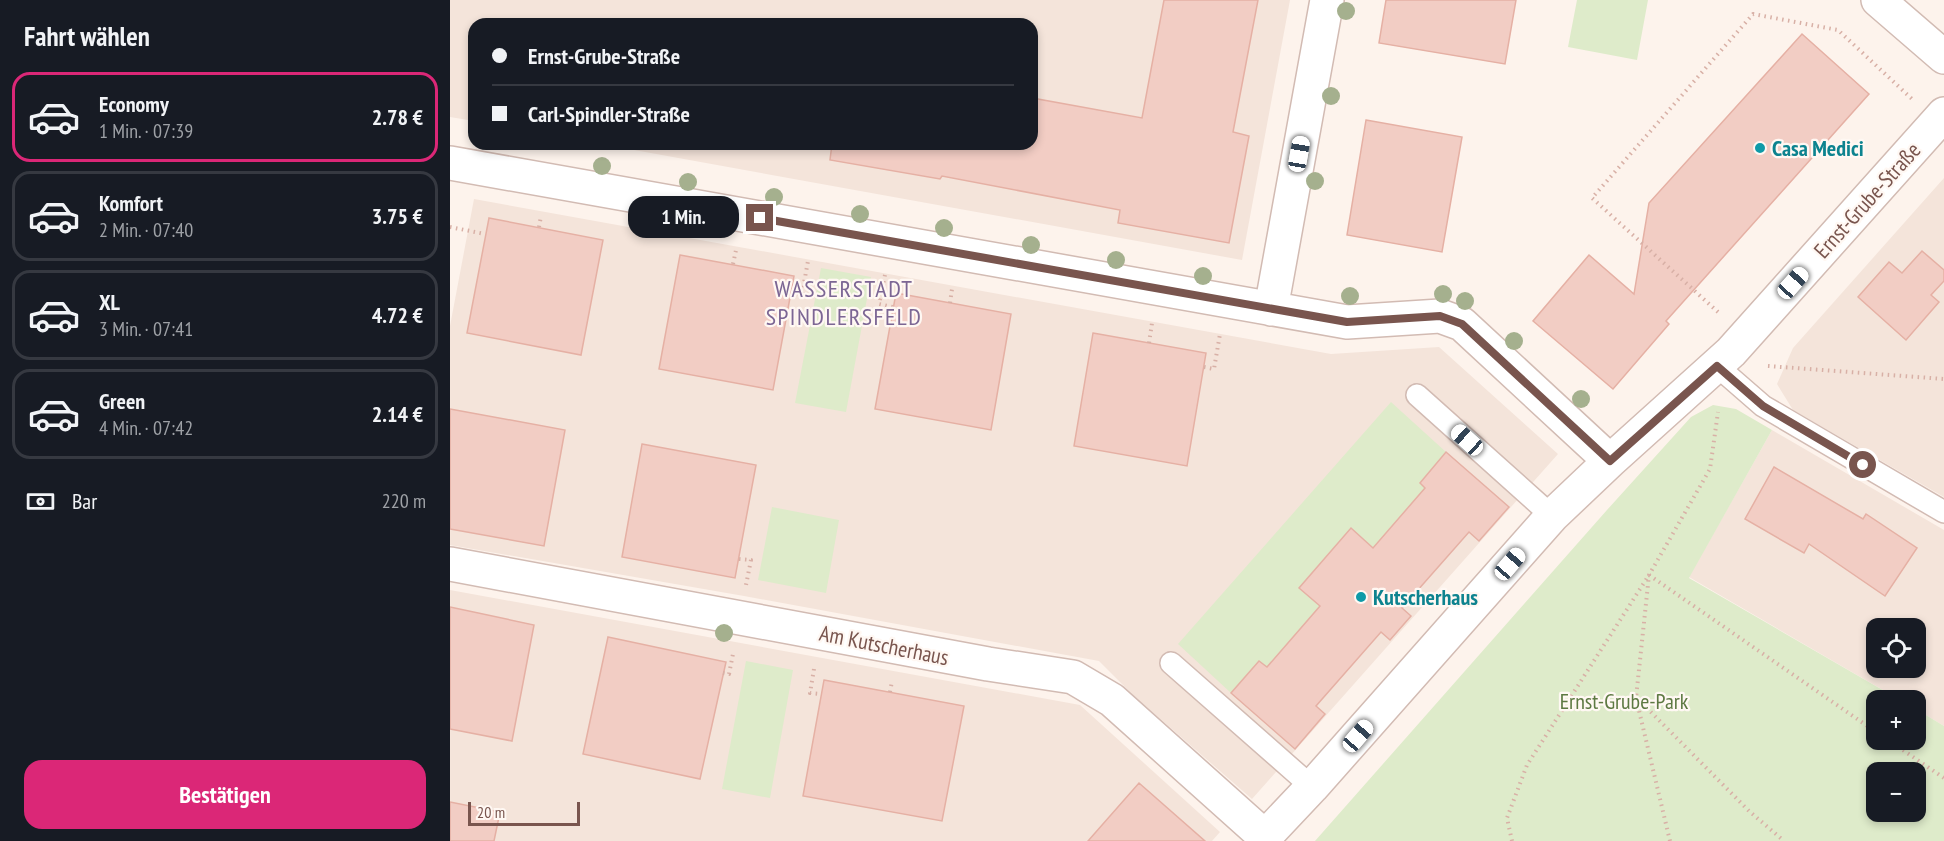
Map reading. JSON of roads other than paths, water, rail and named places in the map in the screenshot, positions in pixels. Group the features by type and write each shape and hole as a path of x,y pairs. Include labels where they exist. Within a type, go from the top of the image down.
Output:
{"street":[{"path":"1271,309 1327,0"},
{"path":"1878,0 1944,57"},
{"name":"Ernst-Grube-Straße","path":"1263,839 1312,787 1552,516 1731,352 1940,118"},
{"path":"450,163 1347,322 1440,316 1462,324 1610,461"},
{"name":"Am Kutscherhaus","path":"450,564 988,664 1073,677 1112,700 1263,839"}],"lane":[{"path":"1731,352 1763,406 1944,512"},
{"path":"1417,395 1552,516"},
{"path":"1171,663 1312,787"}],"place":[{"name":"Casa Medici","path":"1760,148"},
{"name":"Kutscherhaus","path":"1361,597"}],"district":[{"name":"WASSERSTADT SPINDLERSFELD","path":"844,302"}],"park label":[{"name":"Ernst-Grube-Park","path":"1624,701"}]}
